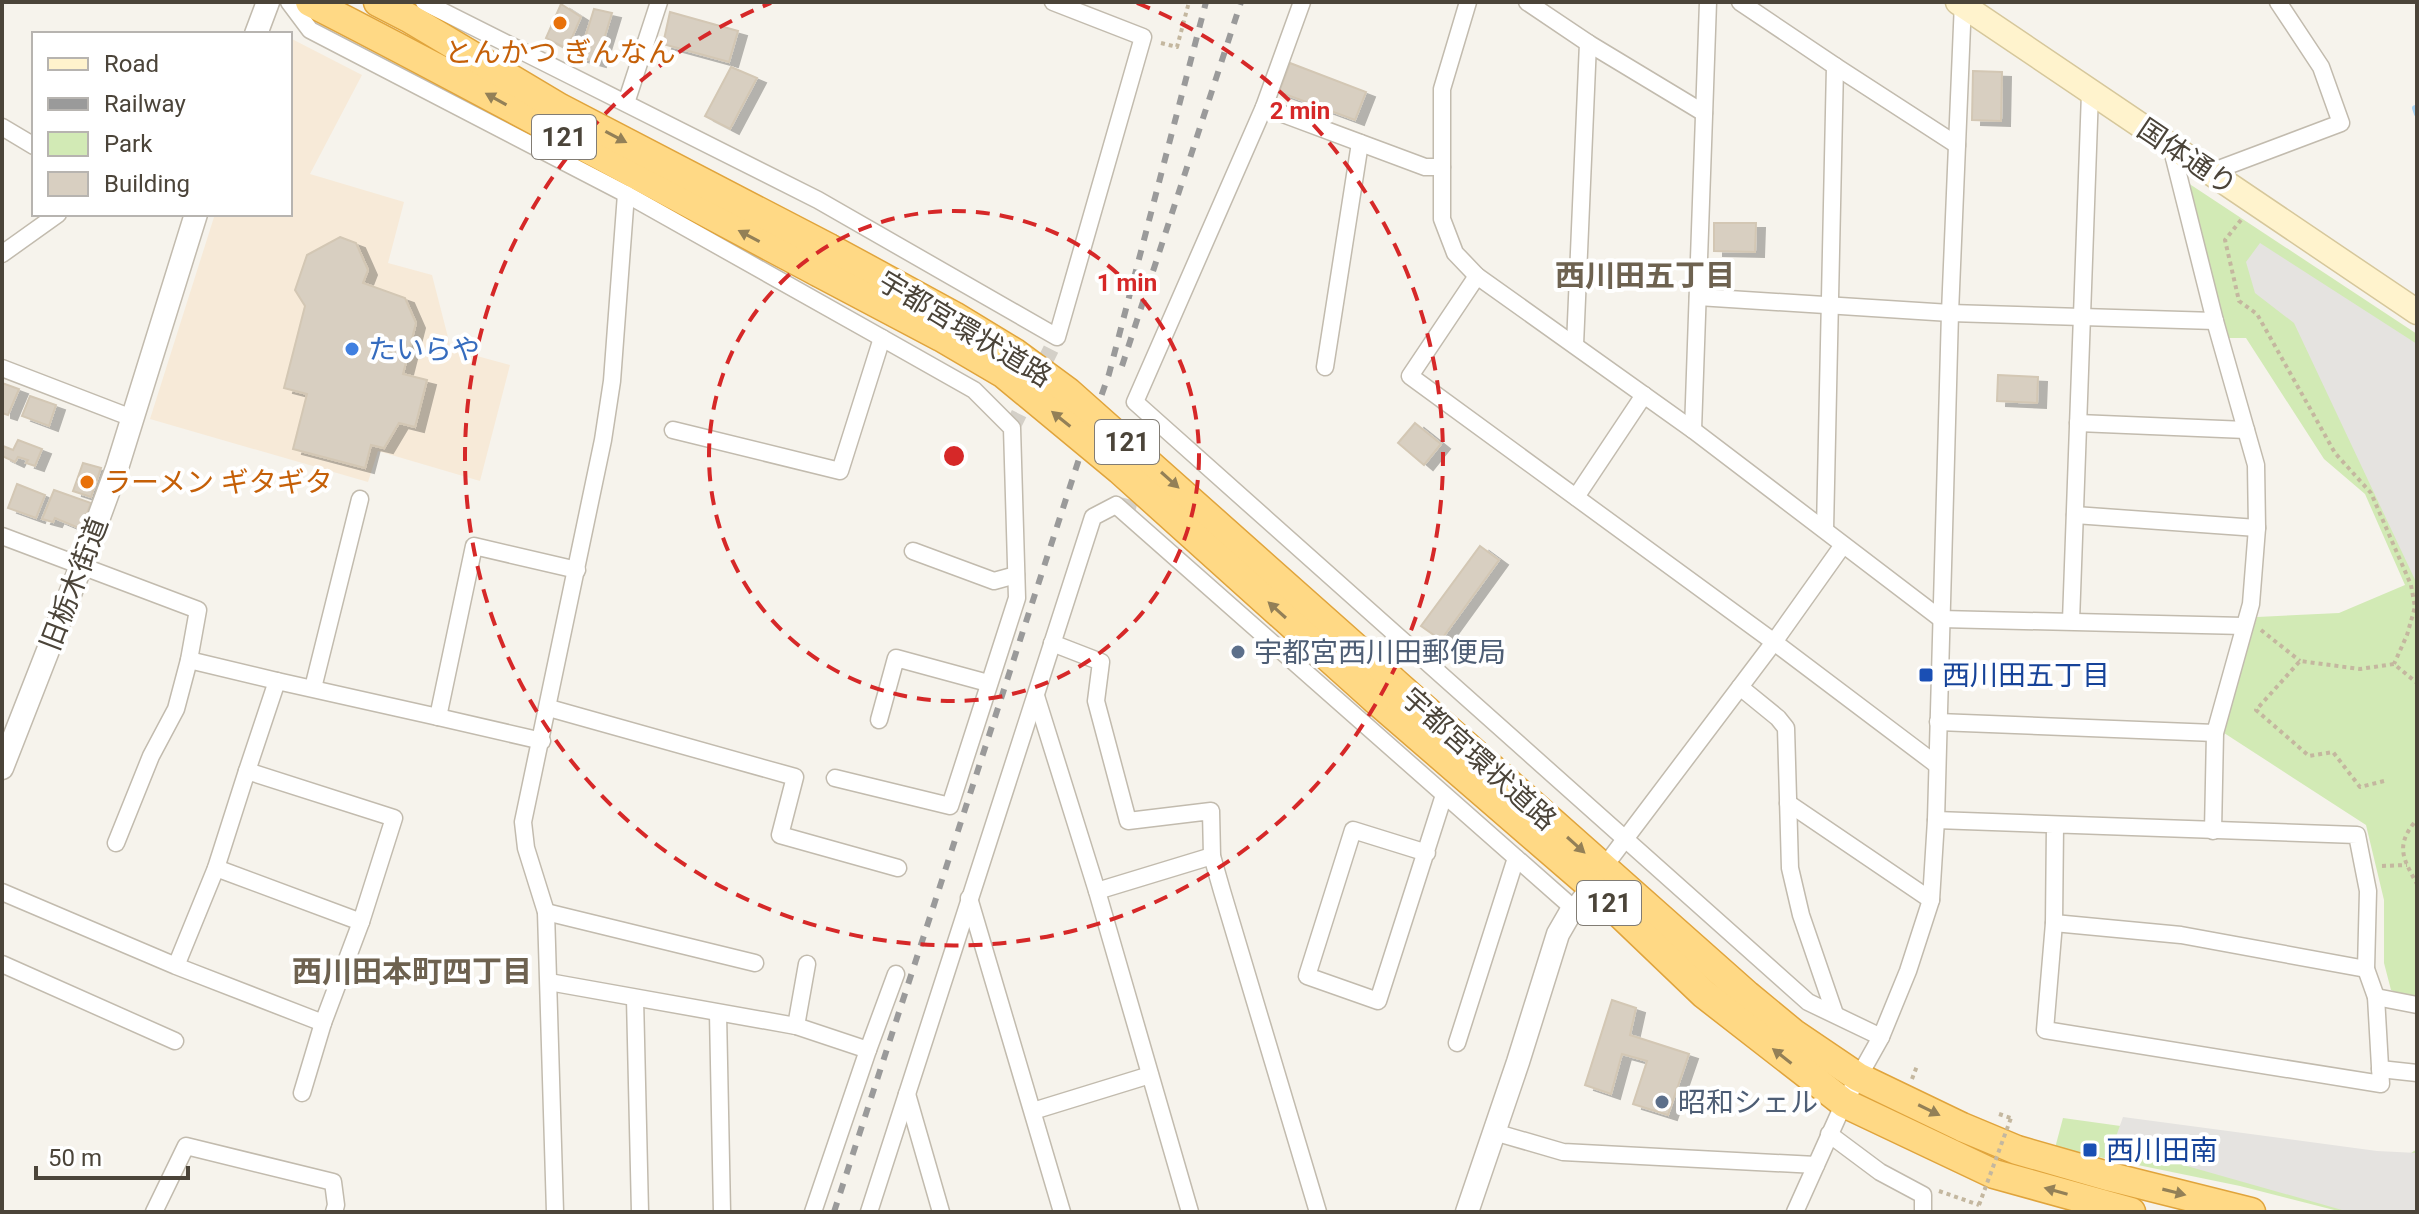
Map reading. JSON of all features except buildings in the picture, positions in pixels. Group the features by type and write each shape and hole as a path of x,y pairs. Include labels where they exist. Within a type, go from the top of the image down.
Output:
{"highway":[{"name":"宇都宮環状道路","path":"310,2 429,62 641,179 824,260"},
{"name":"宇都宮環状道路","path":"378,2 824,260 941,337 1004,374 1385,690 1589,888 1704,994 1844,1103 1994,1174 2131,1212"},
{"name":"宇都宮環状道路","path":"1589,888 1858,1077 2017,1150 2251,1212"}],"main road":[{"name":"国体通り","path":"1961,3 2417,312"}],"street":[{"path":"257,32 268,2"},
{"path":"289,2 310,30 626,194 974,390 1012,428 1017,598 950,806 835,778"},
{"path":"424,2 818,200 1057,337 1143,37 1053,2"},
{"path":"626,103 659,2"},
{"path":"1302,2 1264,107 1135,402 1808,1002 1881,1037"},
{"path":"1468,2 1442,89 1442,219 1455,253 1477,276 1693,430 1941,619 2245,622"},
{"path":"1527,2 1704,113"},
{"path":"1693,430 1708,2"},
{"path":"1740,2 1957,145"},
{"path":"2211,172 2341,123 2321,67 2278,2"},
{"path":"1795,1212 1844,1103 1881,1037 1908,971 1931,900 1961,3"},
{"path":"1575,345 1588,43"},
{"path":"1825,530 1835,66"},
{"path":"2071,621 2090,93"},
{"path":"1264,107 1425,167 1442,167"},
{"path":"2,127 32,145"},
{"path":"1325,367 1360,143"},
{"path":"2171,146 2215,321 2256,465 2257,528 2251,604 2215,733 2213,831"},
{"path":"555,1212 546,912 526,848 523,822 577,570 612,381 626,194"},
{"path":"2,254 55,216"},
{"name":"旧栃木街道","path":"2,768 81,566 132,418 195,216"},
{"path":"1477,276 1410,376 1937,765"},
{"path":"1698,297 1950,313 2215,321"},
{"path":"673,430 840,471 882,338"},
{"path":"2,368 132,418"},
{"path":"1576,497 1644,395"},
{"path":"2078,423 2246,430"},
{"path":"313,688 360,499"},
{"path":"869,1212 1093,517 1116,505 1516,858 1589,888"},
{"path":"2075,515 2257,528"},
{"path":"2,536 198,610 176,709 151,756 116,843"},
{"path":"1467,1212 1558,934 1843,545"},
{"path":"438,717 474,546 577,570"},
{"path":"913,551 994,581 1016,575"},
{"path":"1052,643 1101,662 1096,701 1128,821 1211,811 1212,856 1318,1212"},
{"path":"879,720 896,658 988,683"},
{"path":"189,660 542,741"},
{"path":"176,966 216,868 277,681"},
{"path":"1740,687 1786,728 1790,868 1801,915 1835,1014"},
{"path":"1036,696 1097,891 1190,1212"},
{"path":"549,708 795,777 780,835 898,868"},
{"path":"1938,722 2215,733"},
{"path":"247,771 394,818 302,1093"},
{"path":"1427,853 1353,830 1307,976 1378,1001 1427,853 1444,795"},
{"path":"1788,803 1931,900"},
{"path":"1936,820 2357,835 2368,891 2366,969 2376,997 2381,1084 2045,1030 2054,923 2055,825"},
{"path":"1097,891 1212,856"},
{"path":"1457,1043 1516,858"},
{"path":"216,868 361,922"},
{"path":"2,892 176,966 323,1023"},
{"path":"969,898 1062,1212"},
{"path":"546,912 755,963"},
{"path":"2054,923 2181,935 2366,969"},
{"path":"2,964 175,1041"},
{"path":"796,1026 807,964"},
{"path":"813,1212 896,974"},
{"path":"549,982 796,1026 868,1050"},
{"path":"2376,997 2417,1005"},
{"path":"635,998 640,1212"},
{"path":"718,1013 722,1212"},
{"path":"2380,1069 2417,1073"},
{"path":"1033,1111 1150,1075"},
{"path":"907,1094 941,1212"},
{"path":"1494,1132 1563,1152 1816,1165"},
{"path":"1829,1134 1880,1172 1923,1195 1923,1212"},
{"path":"154,1212 186,1146 333,1182 334,1212"}],"path":[{"path":"1143,37 1177,47 1189,2"},
{"path":"2256,203 2225,240 2239,301 2257,314 2335,453 2371,493 2411,585 2415,607 2394,664"},
{"path":"2245,622 2300,661 2360,669 2394,664 2417,683"},
{"path":"2300,661 2256,710 2309,756 2333,752 2360,787 2384,781"},
{"path":"2414,823 2402,846 2417,884"},
{"path":"2363,866 2407,865"},
{"path":"1938,1191 1979,1205 2011,1118"},
{"path":"1973,1188 1988,1193"}],"shaded area":[{"path":"292,39 362,75 310,174 404,202 388,263 432,275 451,349 510,365 480,481 378,451 368,482 150,419 214,216 292,216"},
{"path":"2260,243 2417,344 2417,584 2294,323 2255,293 2246,262"},
{"path":"2123,1117 2377,1151 2417,1153 2417,1212 2349,1212 2113,1145"}],"green space":[{"path":"2185,181 2417,334 2417,999 2391,990 2384,963 2384,900 2366,825 2221,731 2257,617 2339,613 2405,585 2365,494 2324,459 2246,338 2223,338"},
{"path":"2063,1118 2395,1164 2417,1149 2417,1212 2342,1212 2240,1186 2055,1148"}],"waterway":[{"path":"2415,108 2417,114"}],"tunnel":[{"path":"1012,428 1057,337"},
{"path":"1126,515 1153,416"}],"railway":[{"path":"834,1212 1109,374 1206,2"},
{"path":"1122,366 1241,2"}],"place":[{"name":"とんかつ ぎんなん","path":"560,23"},
{"name":"たいらや","path":"352,349"},
{"name":"ラーメン ギタギタ","path":"87,482"},
{"name":"宇都宮西川田郵便局","path":"1238,652"},
{"name":"西川田五丁目","path":"1926,675"},
{"name":"昭和シェル","path":"1662,1102"},
{"name":"西川田南","path":"2090,1150"}],"district":[{"name":"西川田五丁目","path":"1645,275"},
{"name":"西川田本町四丁目","path":"412,971"}]}
